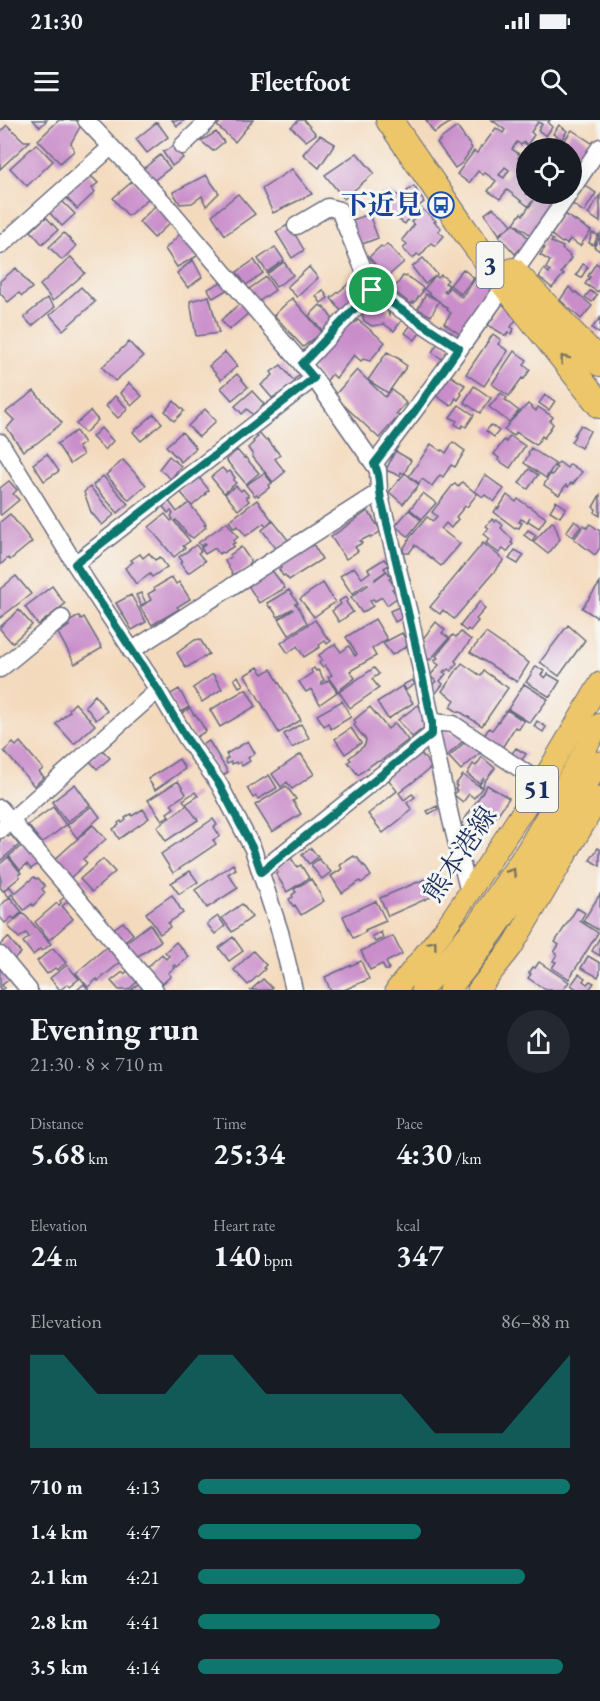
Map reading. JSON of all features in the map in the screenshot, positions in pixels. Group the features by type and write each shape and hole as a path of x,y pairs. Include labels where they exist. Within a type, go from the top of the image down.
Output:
{"highway":[{"name":"3","path":"389,120 468,235 510,279 600,363"},
{"name":"3","path":"405,120 510,279 600,405"}],"main road":[{"name":"熊本港線","path":"396,990 443,931 469,893 541,783 600,683"},
{"name":"熊本港線","path":"478,990 512,947 586,785 600,724"},
{"name":"熊本港線","path":"449,990 477,958 495,929 515,904 600,762"},
{"name":"熊本港線","path":"422,990 479,921 526,850 586,785"}],"street":[{"path":"86,120 166,206 314,378 378,470 379,492 410,617 450,820 469,893"},
{"path":"182,146 209,120"},
{"path":"0,246 111,147"},
{"path":"582,174 600,147"},
{"path":"374,464 415,411 562,204"},
{"path":"296,226 328,207 339,210 372,290 459,348"},
{"path":"302,364 372,290"},
{"path":"75,564 314,378"},
{"path":"0,442 187,739 219,784 253,849 261,872 280,932 289,988"},
{"path":"131,651 379,492"},
{"path":"0,669 62,618"},
{"path":"155,990 4,819 158,690"},
{"path":"261,872 432,728 453,724 541,783"},
{"path":"0,955 29,990"}],"building":[{"path":"33,120 47,120 40,127"},
{"path":"59,120 76,120 81,125 71,143 74,151 60,163 38,140"},
{"path":"172,120 185,120 177,126"},
{"path":"222,120 253,120 235,142 217,126"},
{"path":"299,120 304,120 316,134 306,141 291,127"},
{"path":"426,120 454,120 434,133"},
{"path":"492,120 550,120 548,123 552,127 546,136 538,130 542,124 538,122 531,132 534,135 532,138 516,138 516,143 512,149 516,152 516,197 507,190 500,199 488,191 496,181 485,173 483,175 478,171 469,183 457,174 474,151 477,153 496,128 503,133 505,130","holes":["505,167 509,170 504,178 499,175"]},
{"path":"157,122 168,137 147,153 136,139"},
{"path":"7,125 24,141 30,141 0,169 0,132"},
{"path":"559,125 567,131 563,138 553,134"},
{"path":"457,127 472,148 462,163 455,168 437,143"},
{"path":"572,130 593,144 582,160 582,138 566,138"},
{"path":"216,132 224,142 213,151 201,141"},
{"path":"320,135 335,144 319,168 303,154"},
{"path":"36,144 53,161 27,186 10,168"},
{"path":"175,145 183,158 172,166 163,152"},
{"path":"357,153 374,173 344,199 325,175"},
{"path":"160,155 170,168 152,182 142,170"},
{"path":"292,169 312,194 273,213 262,189"},
{"path":"88,173 98,183 92,188 95,192 77,209 64,195"},
{"path":"206,175 219,193 206,206 202,196 192,203 180,204 173,192"},
{"path":"134,180 149,198 128,216 113,198"},
{"path":"583,184 596,193 584,212 572,204 582,204"},
{"path":"414,186 424,202 414,210 405,224 377,206 385,193 388,196 391,192 407,200 412,197 407,191"},
{"path":"238,194 255,214 225,235 212,215"},
{"path":"600,195 600,222 588,214"},
{"path":"61,200 75,214 62,226 48,211"},
{"path":"531,204 552,204 531,235 514,223 521,213 523,215"},
{"path":"156,205 172,221 154,238 139,222"},
{"path":"493,208 512,225 499,234 485,214"},
{"path":"422,209 436,221 434,222 441,228 438,231 444,236 435,246 431,243 420,256 417,254 413,259 403,249 407,244 402,240 414,225 411,222"},
{"path":"563,213 591,231 580,246 570,239 567,244 562,243 549,233"},
{"path":"369,214 378,238 357,246 348,222"},
{"path":"46,217 58,230 42,244 31,231"},
{"path":"514,223 530,240 515,254 499,236"},
{"path":"289,224 304,250 292,258 276,232"},
{"path":"64,233 76,246 62,260 49,247"},
{"path":"181,233 199,255 177,267 165,249"},
{"path":"592,233 598,235 594,245 589,243"},
{"path":"600,234 600,251 594,247"},
{"path":"547,236 553,240 551,242 563,247 562,249 571,258 561,273 564,274 552,288 539,277 544,269 549,273 550,271 546,268 550,261 540,255 545,248 541,245"},
{"path":"387,244 404,262 387,277 373,265 375,264 369,257 381,246 383,248"},
{"path":"275,247 284,260 267,272 258,259"},
{"path":"71,257 85,273 53,301 40,285"},
{"path":"423,258 438,278 441,275 448,280 445,283 449,285 444,292 446,293 449,287 462,297 477,276 493,287 461,335 444,323 451,313 448,309 424,289 435,276 425,284 412,267"},
{"path":"193,260 202,277 188,288 177,273"},
{"path":"254,260 263,273 246,285 237,272"},
{"path":"284,262 293,275 276,287 267,274"},
{"path":"596,263 600,266 598,292 585,284"},
{"path":"583,264 588,267 581,278 576,275"},
{"path":"309,267 318,278 297,297 287,287"},
{"path":"16,268 32,288 22,296 19,293 8,302 0,293 0,281"},
{"path":"463,269 474,278 461,294 450,285"},
{"path":"403,276 407,276 423,288 414,303 411,304 395,292 394,289"},
{"path":"266,277 275,290 258,302 249,289"},
{"path":"357,277 365,287 352,298 354,301 341,311 331,298"},
{"path":"225,280 230,288 213,298 208,289"},
{"path":"81,287 95,302 63,330 50,315"},
{"path":"569,287 592,306 581,319 560,300"},
{"path":"323,290 328,298 321,303 316,296"},
{"path":"590,291 597,295 592,302 585,297"},
{"path":"426,294 439,301 431,316 418,309"},
{"path":"209,296 219,333 196,336 190,301"},
{"path":"47,298 55,307 32,326 24,317"},
{"path":"292,298 322,332 303,347 274,315"},
{"path":"378,300 386,305 389,315 390,312 402,320 394,331 384,324 372,326 364,321 362,311 369,302"},
{"path":"243,301 251,311 229,330 221,320"},
{"path":"502,304 512,310 510,313 517,318 511,327 514,329 511,334 508,332 506,336 488,325"},
{"path":"320,305 334,321 323,331 309,316"},
{"path":"600,318 600,334 592,328"},
{"path":"352,320 355,323 358,320 385,342 370,361 363,359 361,361 354,355 336,378 332,374 324,384 310,365"},
{"path":"412,323 422,330 415,340 405,333"},
{"path":"493,334 501,340 498,344 508,351 484,386 466,374"},
{"path":"439,341 449,348 442,359 432,352"},
{"path":"129,342 143,357 115,381 102,367"},
{"path":"514,351 527,360 524,365 530,370 509,396 492,384"},
{"path":"225,352 237,366 221,380 209,366"},
{"path":"387,352 407,366 388,393 368,380"},
{"path":"281,365 293,380 303,373 303,379 279,397 277,395 272,398 261,385 273,375 271,372"},
{"path":"357,370 385,397 392,390 406,403 396,414 399,416 379,438 334,396"},
{"path":"237,374 248,387 232,400 221,388"},
{"path":"449,375 465,385 458,400 456,398 451,406 435,395"},
{"path":"129,383 142,396 132,405 120,393"},
{"path":"474,386 491,398 480,413 464,402"},
{"path":"34,391 62,423 23,451 7,428 14,420 6,412"},
{"path":"252,391 264,404 253,415 247,409 242,414 235,406"},
{"path":"501,393 507,398 505,400 519,411 509,422 489,407"},
{"path":"545,395 555,401 549,410 539,403"},
{"path":"115,396 128,409 118,418 106,406"},
{"path":"174,401 184,411 174,421 165,411"},
{"path":"528,404 536,411 538,407 553,417 550,421 553,424 544,438 542,436 536,445 516,432 514,436 504,430"},
{"path":"459,405 474,415 466,427 463,425 461,428 455,424 457,421 450,417"},
{"path":"205,409 216,421 199,437 188,426"},
{"path":"90,411 98,420 85,433 76,424"},
{"path":"154,414 162,423 141,441 133,432"},
{"path":"491,425 499,431 494,437 486,431"},
{"path":"581,425 590,431 581,448 571,442"},
{"path":"101,428 113,441 105,450 92,437"},
{"path":"256,430 280,455 275,459 285,472 273,482 248,448 258,437 253,432"},
{"path":"76,431 84,443 78,447 83,455 70,464 57,444"},
{"path":"182,432 196,448 181,462 166,446"},
{"path":"510,436 525,446 510,468 498,460 499,458 494,454 504,440 506,442"},
{"path":"453,442 465,451 455,467 451,465 443,477 440,475 432,486 422,479 419,483 409,476 431,444 446,453"},
{"path":"531,448 555,464 546,478 524,463"},
{"path":"237,450 259,473 246,484 226,460"},
{"path":"395,451 411,460 404,474 401,472 400,476 386,470"},
{"path":"47,454 59,471 44,481 33,464"},
{"path":"169,456 181,466 171,479 159,469"},
{"path":"123,460 146,485 129,500 106,475"},
{"path":"559,462 567,468 570,464 582,472 573,484 571,483 568,487 566,485 559,495 544,485"},
{"path":"222,468 227,473 230,471 236,483 224,493 211,477"},
{"path":"529,469 538,475 528,489 519,483"},
{"path":"264,473 272,483 270,487 255,496 246,485"},
{"path":"405,473 419,485 403,504 389,492"},
{"path":"197,475 209,490 192,506 179,490"},
{"path":"485,475 504,489 494,502 475,491"},
{"path":"103,476 128,504 118,513 93,485"},
{"path":"9,481 17,490 13,494 19,500 1,515 0,488"},
{"path":"462,482 477,494 456,517 458,519 451,528 446,523 441,529 460,544 441,566 415,545 409,553 404,553 403,549 408,540 427,517 433,521 437,516 432,512 452,486 455,484 458,487"},
{"path":"236,486 241,491 243,489 249,496 246,497 249,501 238,510 225,494"},
{"path":"90,487 114,515 102,525 91,512 84,492"},
{"path":"423,493 436,503 422,519 410,509"},
{"path":"507,495 516,502 518,499 546,518 539,528 528,521 530,517 527,522 521,519 519,522 522,523 519,528 515,528 494,512"},
{"path":"600,495 600,516 595,513 596,509 593,507"},
{"path":"168,500 177,512 189,503 206,524 204,525 206,527 193,538 176,520 174,521 190,541 174,557 149,527 165,514 171,521 173,519 171,511 168,513 162,505"},
{"path":"257,500 272,520 266,526 264,523 246,536 238,526 234,528 229,521"},
{"path":"556,501 566,508 560,517 550,511"},
{"path":"409,510 421,520 408,536 395,526"},
{"path":"368,511 381,531 371,538 370,536 360,541 362,543 355,547 358,551 346,559 331,537"},
{"path":"10,514 32,542 0,565 0,522"},
{"path":"492,519 503,525 501,528 513,540 507,552 503,549 499,553 486,543 490,539 484,534 489,528 486,526"},
{"path":"273,521 289,541 277,550 262,530"},
{"path":"574,521 581,526 573,537 566,532"},
{"path":"227,522 238,537 233,541 234,546 223,553 219,554 215,548 205,554 201,548 206,544 201,546 198,543"},
{"path":"552,522 560,539 548,554 533,542"},
{"path":"590,524 600,531 600,548 595,555 574,539 584,525 587,528"},
{"path":"528,530 536,535 532,541 524,535"},
{"path":"483,543 504,560 454,619 443,610 440,614 430,607"},
{"path":"313,544 322,559 289,580 285,575 283,576 279,569 280,565"},
{"path":"196,545 201,551 198,553 205,561 188,573 180,563 182,561 179,557"},
{"path":"241,547 250,560 248,564 250,566 237,575 235,573 233,575 225,561"},
{"path":"515,550 524,555 518,564 509,559"},
{"path":"149,553 155,560 160,557 167,567 152,577 150,574 136,584 125,568 140,554 143,558"},
{"path":"384,559 389,565 384,568 386,571 375,580 387,571 395,587 392,589 398,597 387,605 382,597 375,601 373,599 370,601 373,606 362,613 351,597 368,585 366,584 352,594 340,576 354,567 362,578 370,572 368,569"},
{"path":"271,569 285,588 259,603 249,587 251,581"},
{"path":"16,576 31,594 0,618 0,589"},
{"path":"172,577 176,584 179,582 190,599 177,607 179,609 152,625 140,607 151,600 148,594 155,590 154,588"},
{"path":"323,583 335,602 314,617 300,599"},
{"path":"600,583 600,611 596,617 582,608"},
{"path":"52,586 65,604 38,625 25,607"},
{"path":"289,590 307,623 289,635 279,619 293,610 278,617 267,603"},
{"path":"141,593 146,603 141,605 136,595"},
{"path":"131,595 146,622 132,630 116,603"},
{"path":"346,597 348,600 346,602 353,612 339,622 332,611 341,604 339,601"},
{"path":"480,601 485,609 476,619 478,621 470,631 468,629 466,631 460,626"},
{"path":"399,607 404,617 395,622 390,611"},
{"path":"19,610 32,625 12,643 0,627"},
{"path":"79,616 81,619 84,617 102,648 75,664 58,633 69,626 67,623"},
{"path":"375,619 387,639 372,649 376,656 350,671 355,678 338,691 328,677 332,675 325,665 322,667 319,663 322,660 319,655 335,644 341,652 349,646 355,656 357,654 346,637"},
{"path":"315,620 331,641 327,644 325,641 304,657 297,646 288,653 281,643"},
{"path":"436,622 445,630 442,633 449,638 430,660 421,652 425,644 421,641"},
{"path":"568,625 585,640 559,676 540,662"},
{"path":"461,632 471,640 455,661 457,663 451,671 449,669 443,672 446,674 440,681 443,684 436,693 430,688 436,681 430,676 439,665 434,661 438,658 436,656 453,635 456,637"},
{"path":"402,633 409,645 392,655 383,643"},
{"path":"486,633 529,663 517,682 470,652"},
{"path":"200,639 209,654 186,668 177,653"},
{"path":"462,663 481,676 484,671 508,688 482,726 450,707 455,700 442,691"},
{"path":"536,666 544,671 541,675 545,678 548,674 560,681 550,697 526,682"},
{"path":"258,667 263,674 271,669 301,720 279,733 245,675"},
{"path":"314,668 324,680 322,684 329,680 337,692 320,704 311,689 306,692 299,682 312,673 311,670"},
{"path":"374,668 379,674 372,679 379,688 350,708 339,692"},
{"path":"213,674 222,689 202,702 193,688"},
{"path":"238,676 243,685 239,687 234,679"},
{"path":"412,680 415,684 406,690 403,685"},
{"path":"524,684 548,699 530,723 508,709"},
{"path":"402,686 413,703 388,719 377,702"},
{"path":"179,689 189,707 179,713 169,695"},
{"path":"246,689 256,706 220,727 210,710"},
{"path":"95,695 107,711 96,720 85,706"},
{"path":"342,701 351,717 331,729 328,723 324,726 317,715"},
{"path":"75,703 95,725 74,744 56,724"},
{"path":"418,705 428,717 422,721 426,726 412,737 398,720"},
{"path":"370,707 388,729 395,723 408,740 358,775 348,762 351,760 349,758 365,745 366,740 354,725 356,723 354,720"},
{"path":"190,708 206,731 195,738 181,714"},
{"path":"507,710 524,721 519,729 515,727 502,748 484,736 489,728 492,730"},
{"path":"537,721 546,727 543,732 534,726"},
{"path":"301,724 309,738 292,748 284,734"},
{"path":"439,727 467,737 445,758"},
{"path":"351,728 361,743 345,754 335,739"},
{"path":"468,739 480,753 461,770 449,757"},
{"path":"209,741 228,772 221,777 201,745"},
{"path":"248,741 255,753 248,758 250,761 242,766 240,762 227,764 226,754"},
{"path":"20,742 43,769 39,772 44,777 34,786 4,751 13,743 16,746"},
{"path":"516,748 526,754 520,763 510,756"},
{"path":"101,749 110,758 97,769 89,760"},
{"path":"418,750 432,767 399,793 404,800 412,794 415,797 407,803 412,810 383,833 368,814 397,791 386,776"},
{"path":"301,754 314,774 292,789 287,782 281,787 272,774"},
{"path":"482,757 495,768 484,782 483,787 479,785 484,778 479,783 467,774 473,764 476,766"},
{"path":"179,759 185,769 155,790 148,779"},
{"path":"269,775 277,788 258,799 256,796 253,798 247,788"},
{"path":"463,775 482,788 474,798 469,794 463,802 454,795 457,790 455,785"},
{"path":"178,781 186,794 171,804 174,808 167,813 169,816 162,820 148,800"},
{"path":"75,784 90,805 67,822 52,802"},
{"path":"487,785 509,798 481,838 461,825"},
{"path":"286,786 296,799 293,801 301,814 272,832 255,805"},
{"path":"195,792 198,796 186,804 183,800"},
{"path":"187,805 198,820 166,841 157,827"},
{"path":"92,806 100,817 77,838 67,825"},
{"path":"437,806 438,809 429,814 427,811"},
{"path":"53,807 66,825 42,843 28,825"},
{"path":"143,809 149,818 119,839 113,829 131,814 132,816"},
{"path":"213,819 217,825 214,827 220,836 213,840 216,844 173,873 161,854"},
{"path":"93,825 106,839 83,859 87,863 69,879 53,861"},
{"path":"6,834 8,837 11,835 19,845 0,861 0,839"},
{"path":"25,843 40,862 31,869 27,864 20,870 9,856"},
{"path":"311,848 318,857 309,864 302,855"},
{"path":"598,848 600,849 600,866 590,860"},
{"path":"354,856 371,876 342,893 331,876 342,869 340,865"},
{"path":"8,857 21,873 20,877 3,891 0,887 0,864"},
{"path":"291,858 297,867 301,865 309,878 287,892 275,868"},
{"path":"103,859 115,872 92,892 80,879"},
{"path":"319,859 331,872 322,879 312,867 312,864"},
{"path":"233,864 236,869 228,874 238,888 207,908 195,890"},
{"path":"190,871 198,882 179,894 171,883"},
{"path":"34,877 45,886 42,889 45,893 33,906 32,904 24,910 12,894 9,897 4,891 10,887 15,893"},
{"path":"311,879 324,901 301,915 289,899 296,892 294,889"},
{"path":"425,879 433,896 388,916 380,898"},
{"path":"600,894 600,931 583,921"},
{"path":"172,895 183,913 168,923 170,927 160,934 146,913"},
{"path":"66,896 70,900 62,906 73,919 49,940 35,922 57,903 59,906 60,901"},
{"path":"10,897 22,912 5,923 0,917 0,906"},
{"path":"376,901 386,921 353,938 343,916"},
{"path":"242,904 252,917 232,932 222,918"},
{"path":"577,908 585,913 580,921 598,933 569,979 552,968 557,954 554,952 559,945 555,942"},
{"path":"23,913 51,944 33,955 23,942 29,937 26,933 19,938 8,926"},
{"path":"218,916 225,926 215,934 207,924"},
{"path":"123,922 133,934 123,943 112,930"},
{"path":"150,924 161,941 135,958 125,943"},
{"path":"381,932 383,938 375,942 372,936"},
{"path":"393,936 402,954 386,962 388,970 385,970 382,964 370,970 361,951"},
{"path":"8,937 21,953 11,962 0,950 0,945"},
{"path":"233,937 243,951 229,961 219,948"},
{"path":"600,937 600,956 592,951"},
{"path":"176,942 189,957 177,967 173,966 174,968 168,973 171,976 162,984 159,981 156,984 145,969 162,954 166,959 169,956 165,952"},
{"path":"110,944 123,960 88,987 76,973"},
{"path":"53,948 66,963 47,974 37,961"},
{"path":"253,951 266,965 263,968 265,969 248,985 234,970"},
{"path":"588,956 600,963 598,977 581,968"},
{"path":"361,961 369,979 344,990 330,990 325,977"},
{"path":"539,962 569,982 563,990 546,990 528,978 533,967 535,968"},
{"path":"0,964 11,978 2,985 4,988 1,990 0,990"},
{"path":"67,965 79,979 60,990 50,978"},
{"path":"130,969 139,980 128,990 119,990 111,981"},
{"path":"579,974 585,978 583,981 587,984 590,981 594,983 589,990 578,990 571,985"},
{"path":"263,979 272,988 270,990 251,990"},
{"path":"142,981 150,990 131,990"},
{"path":"84,984 89,990 77,990"}],"place":[{"name":"下近見","path":"441,205"}],"route":[{"path":"372,290 459,348 374,464 378,470 379,492 410,617 432,722 432,734 261,872 253,849 219,784 187,739 158,690 75,564 314,378 302,364 372,290"}]}
